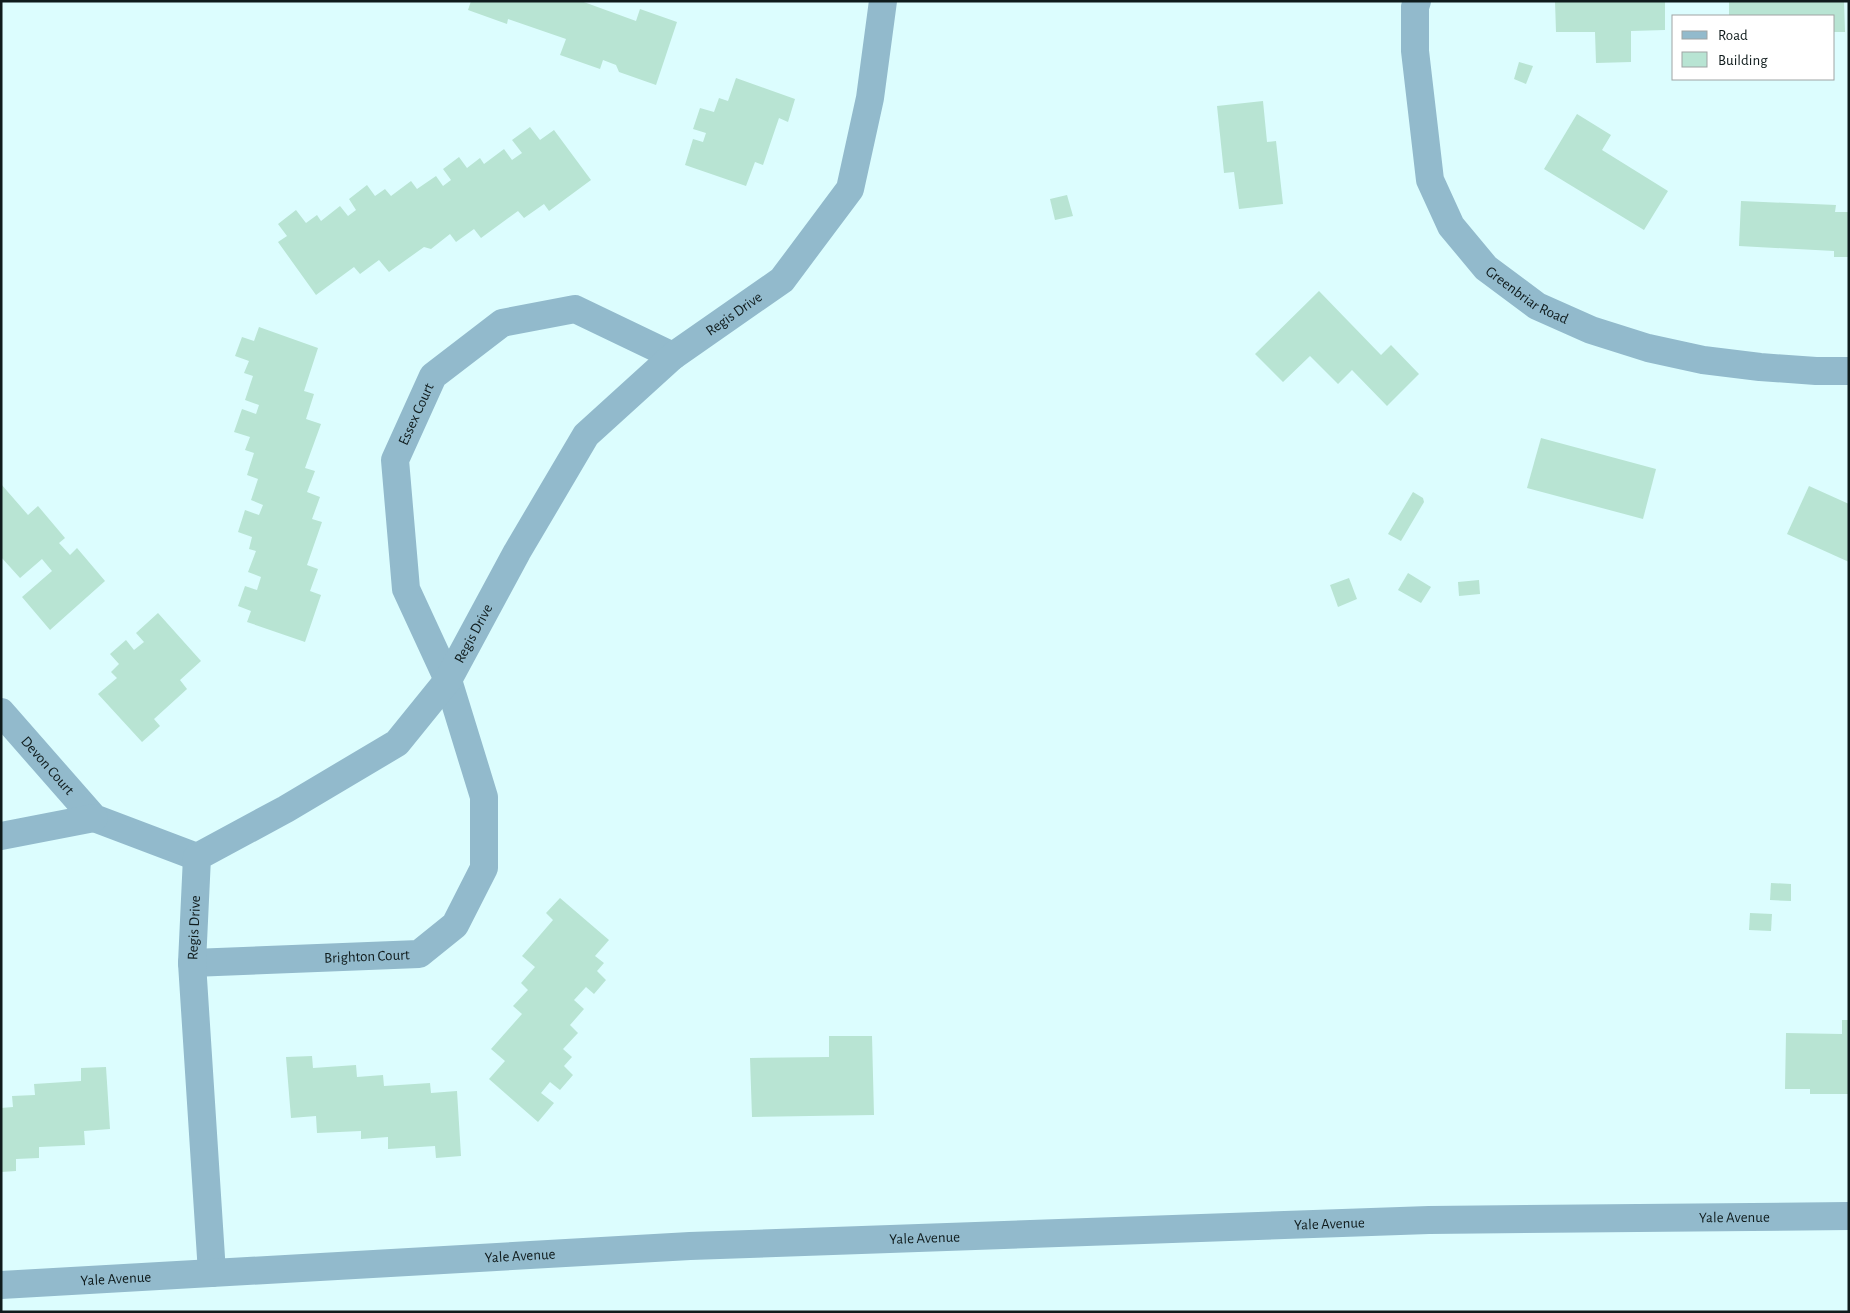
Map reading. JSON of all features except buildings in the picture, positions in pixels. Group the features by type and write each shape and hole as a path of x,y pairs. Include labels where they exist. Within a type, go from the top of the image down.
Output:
{"street":[{"name":"Regis Drive","path":"212,1274 192,964 197,857 286,808 397,743 448,680 518,552 586,435 673,356 782,280 850,189 870,98 883,1"},
{"name":"Greenbriar Road","path":"1417,1 1415,7 1415,51 1430,180 1451,226 1486,268 1537,306 1591,330 1648,348 1703,360 1760,367 1849,371"},
{"name":"Essex Court","path":"448,680 406,589 396,460 433,376 502,323 575,309 673,356"},
{"name":"Brighton Court","path":"192,964 419,954 455,925 484,868 484,797 448,680"},
{"name":"Devon Court","path":"1,712 94,818 197,857"},
{"path":"1,836 94,818"},
{"name":"Yale Avenue","path":"1,1285 690,1246 1429,1220 1849,1216"}]}
